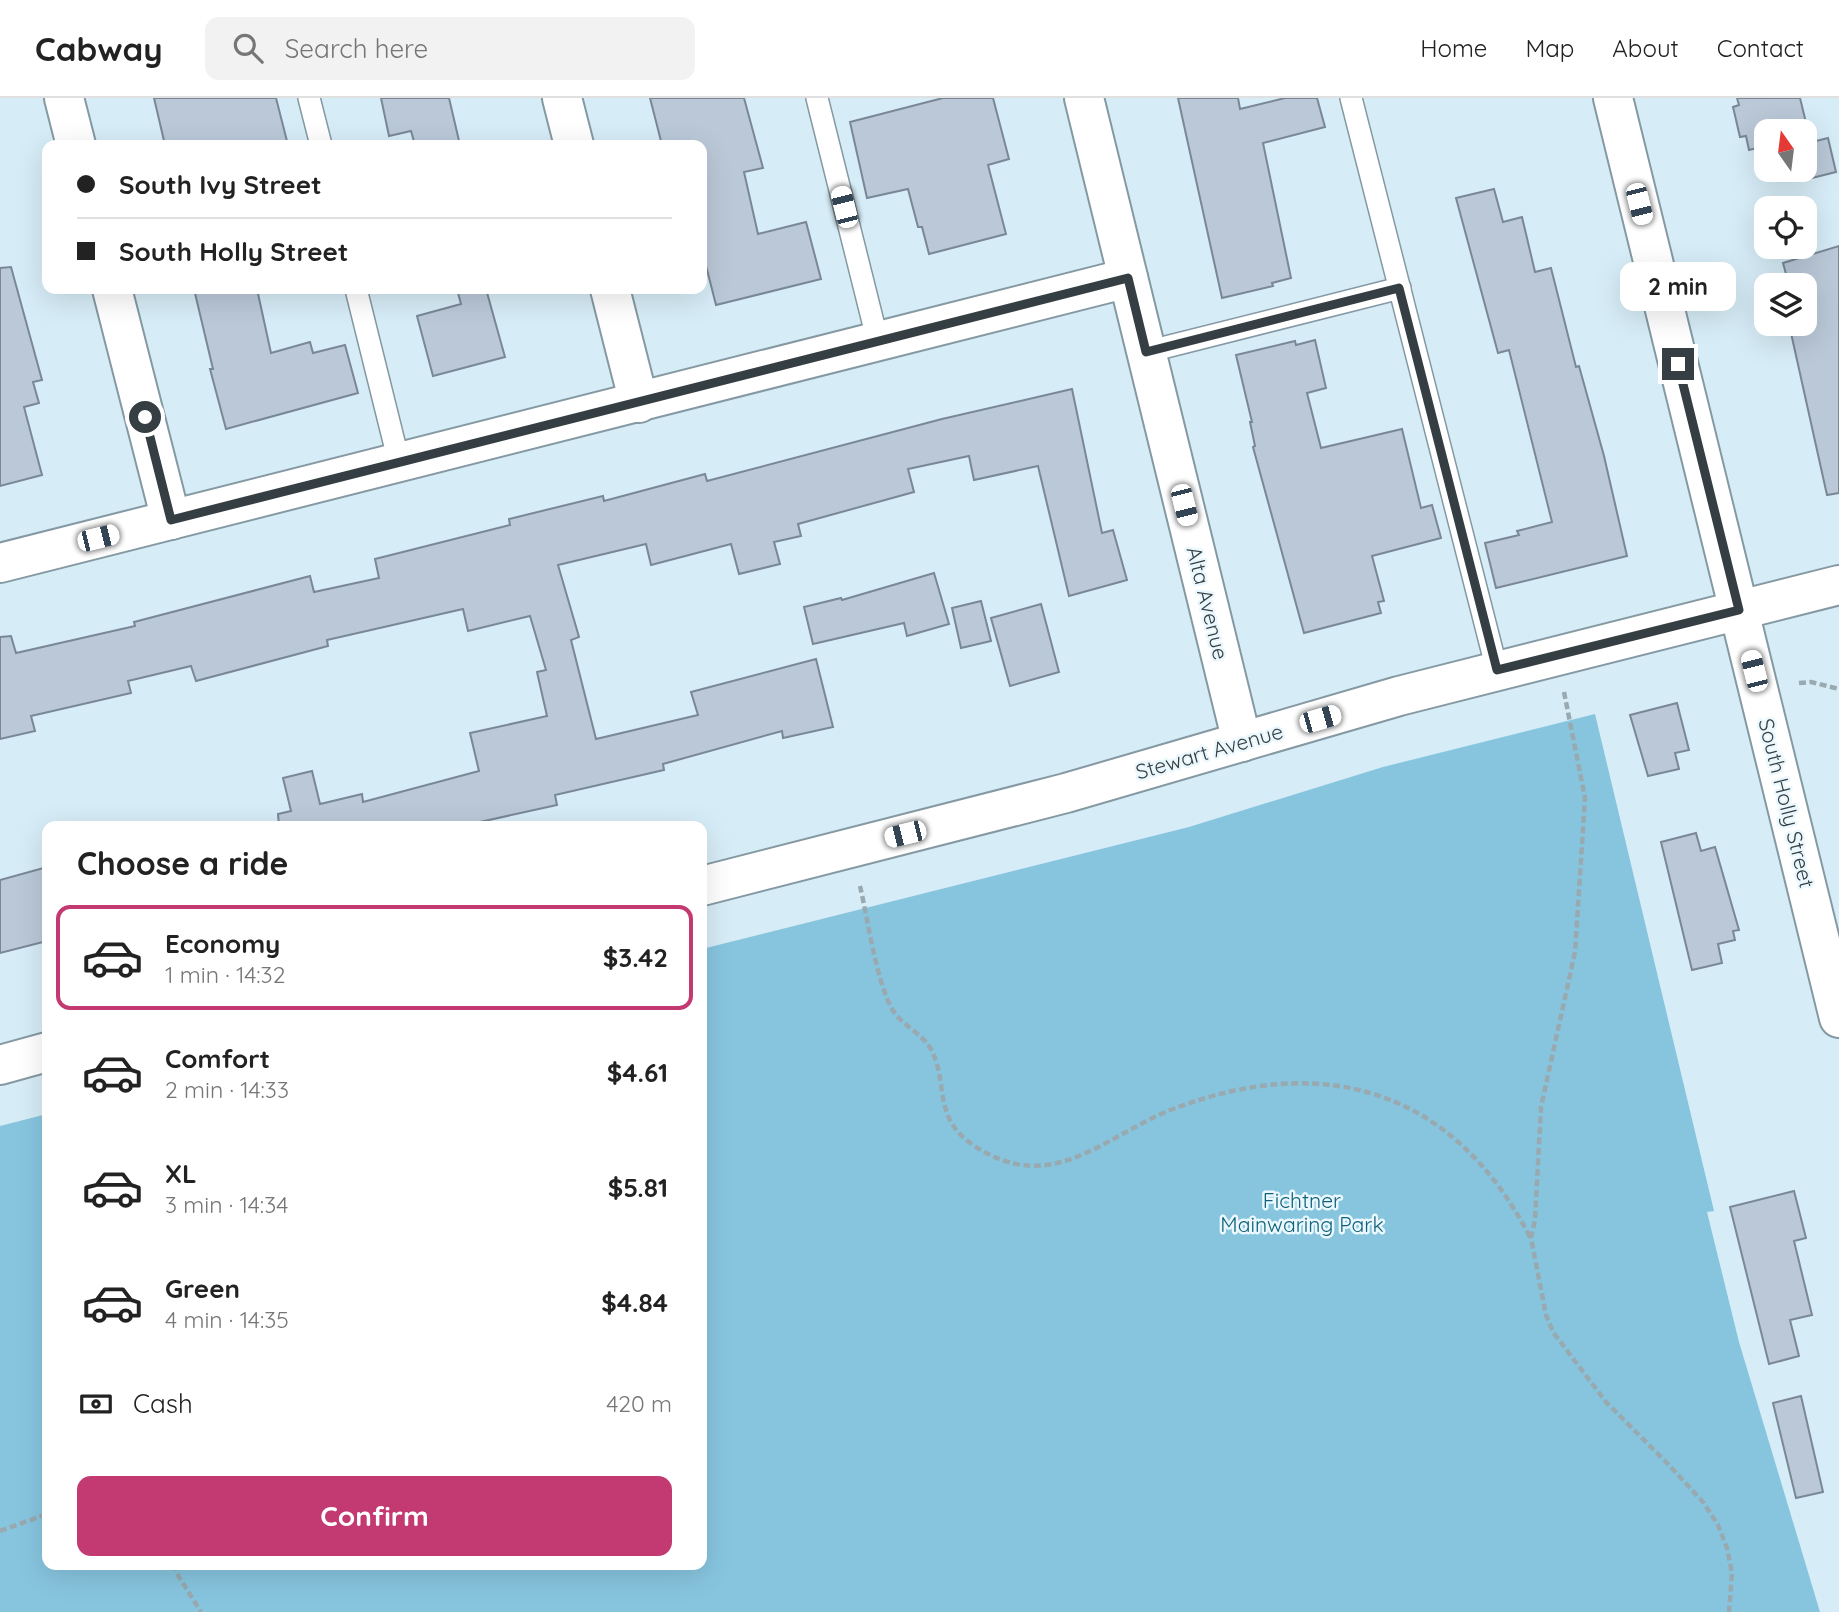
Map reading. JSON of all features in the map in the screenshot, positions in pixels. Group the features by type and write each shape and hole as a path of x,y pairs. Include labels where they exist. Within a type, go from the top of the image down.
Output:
{"street":[{"path":"64,98 75,140"},
{"path":"562,98 573,140"},
{"name":"Alta Avenue","path":"1084,98 1242,742"},
{"name":"South Holly Street","path":"1613,98 1839,1018"},
{"path":"0,563 1128,278"},
{"path":"113,294 171,520"},
{"path":"611,294 639,403"},
{"name":"Stewart Avenue","path":"707,885 1066,793 1497,670 1839,585"},
{"path":"0,1065 42,1053"}],"lane":[{"path":"309,98 320,140"},
{"path":"817,98 878,342"},
{"path":"1351,98 1497,670"},
{"path":"1146,352 1399,288"},
{"path":"357,294 399,462"}],"path":[{"path":"1531,1238 1535,1220 1541,1107 1575,952 1585,799 1557,655"},
{"path":"1799,683 1828,685 1839,689"},
{"path":"851,848 880,974 892,1008 904,1023 925,1040 933,1053 951,1124 972,1144 998,1158 1027,1166 1061,1163 1092,1153 1170,1111 1222,1092 1276,1082 1330,1084 1386,1099 1435,1122 1475,1155 1517,1212 1531,1238 1546,1315 1553,1332 1606,1402 1703,1502 1717,1525 1727,1548 1732,1573 1729,1612"},
{"path":"0,1531 42,1516"},
{"path":"176,1570 201,1612"}],"green space":[{"name":"Fichtner Mainwaring Park","path":"1595,714 1714,1211 1707,1212 1739,1342 1820,1612 0,1612 0,1126 42,1115 42,1570 707,1570 707,948 1189,827 1383,767"}],"building":[{"path":"154,98 276,98 287,140 164,140"},
{"path":"381,98 449,98 459,140 414,140 411,131 389,136"},
{"path":"650,98 744,98 763,168 744,172 758,234 806,222 821,279 716,305 707,270 707,140 661,140"},
{"path":"943,98 993,98 1009,159 988,165 1006,234 929,254 922,227 918,227 908,189 867,198 850,122"},
{"path":"1178,98 1238,98 1240,109 1285,98 1317,98 1325,127 1263,143 1291,278 1272,283 1273,286 1222,298"},
{"path":"1737,98 1800,98 1805,119 1754,119 1754,149 1749,150 1746,136 1740,137 1733,107 1739,105"},
{"path":"1828,138 1836,172 1817,177 1817,141"},
{"path":"1494,189 1503,222 1522,217 1535,272 1551,268 1576,367 1579,366 1604,456 1627,556 1496,588 1485,543 1519,535 1517,531 1552,522 1509,350 1498,353 1456,198"},
{"path":"1839,246 1839,493 1827,495 1792,336 1817,336 1817,273 1786,273 1783,263 1796,259 1817,259 1817,253"},
{"path":"11,267 42,380 33,382 39,403 24,407 42,475 0,486 0,268"},
{"path":"195,294 258,294 271,353 310,342 313,353 345,345 358,393 226,429 210,369 213,369"},
{"path":"458,294 487,294 505,357 433,376 417,316 461,304"},
{"path":"1315,340 1326,388 1307,393 1321,448 1402,429 1421,508 1432,505 1441,538 1372,556 1384,601 1378,602 1381,613 1304,633 1253,447 1252,422 1236,355 1295,341 1296,345"},
{"path":"1072,389 1102,533 1113,530 1127,580 1069,596 1038,466 974,480 969,456 908,469 914,492 798,524 801,536 774,542 780,564 739,574 731,544 651,565 646,544 558,565 579,637 571,640 596,739 698,715 691,692 816,659 833,727 783,738 782,731 663,764 664,770 555,795 557,805 485,821 279,821 278,814 291,811 283,778 312,771 320,804 362,794 363,802 479,771 470,733 547,716 537,672 546,670 530,616 468,631 463,609 327,640 328,646 196,681 191,666 128,681 131,693 31,716 35,731 0,739 0,637 11,636 16,653 135,626 134,622 310,576 314,592 379,578 375,559 510,525 509,519 603,496 604,501 705,474 707,481 942,419"},
{"path":"934,573 949,624 907,636 904,623 813,644 804,607 841,598 842,600"},
{"path":"981,601 991,641 961,648 952,608"},
{"path":"1041,604 1059,672 1010,686 991,618"},
{"path":"1677,703 1689,750 1675,753 1679,769 1648,776 1630,715"},
{"path":"1696,833 1701,851 1715,847 1739,930 1733,931 1735,940 1718,944 1722,963 1692,970 1661,842"},
{"path":"42,868 42,942 0,953 0,880"},
{"path":"1794,1191 1806,1238 1794,1241 1812,1315 1790,1320 1799,1356 1769,1364 1730,1207"},
{"path":"1801,1396 1823,1492 1796,1498 1773,1403"}],"route":[{"path":"145,417 171,520 1128,278 1146,352 1399,288 1497,670 1739,610 1678,364"}]}
